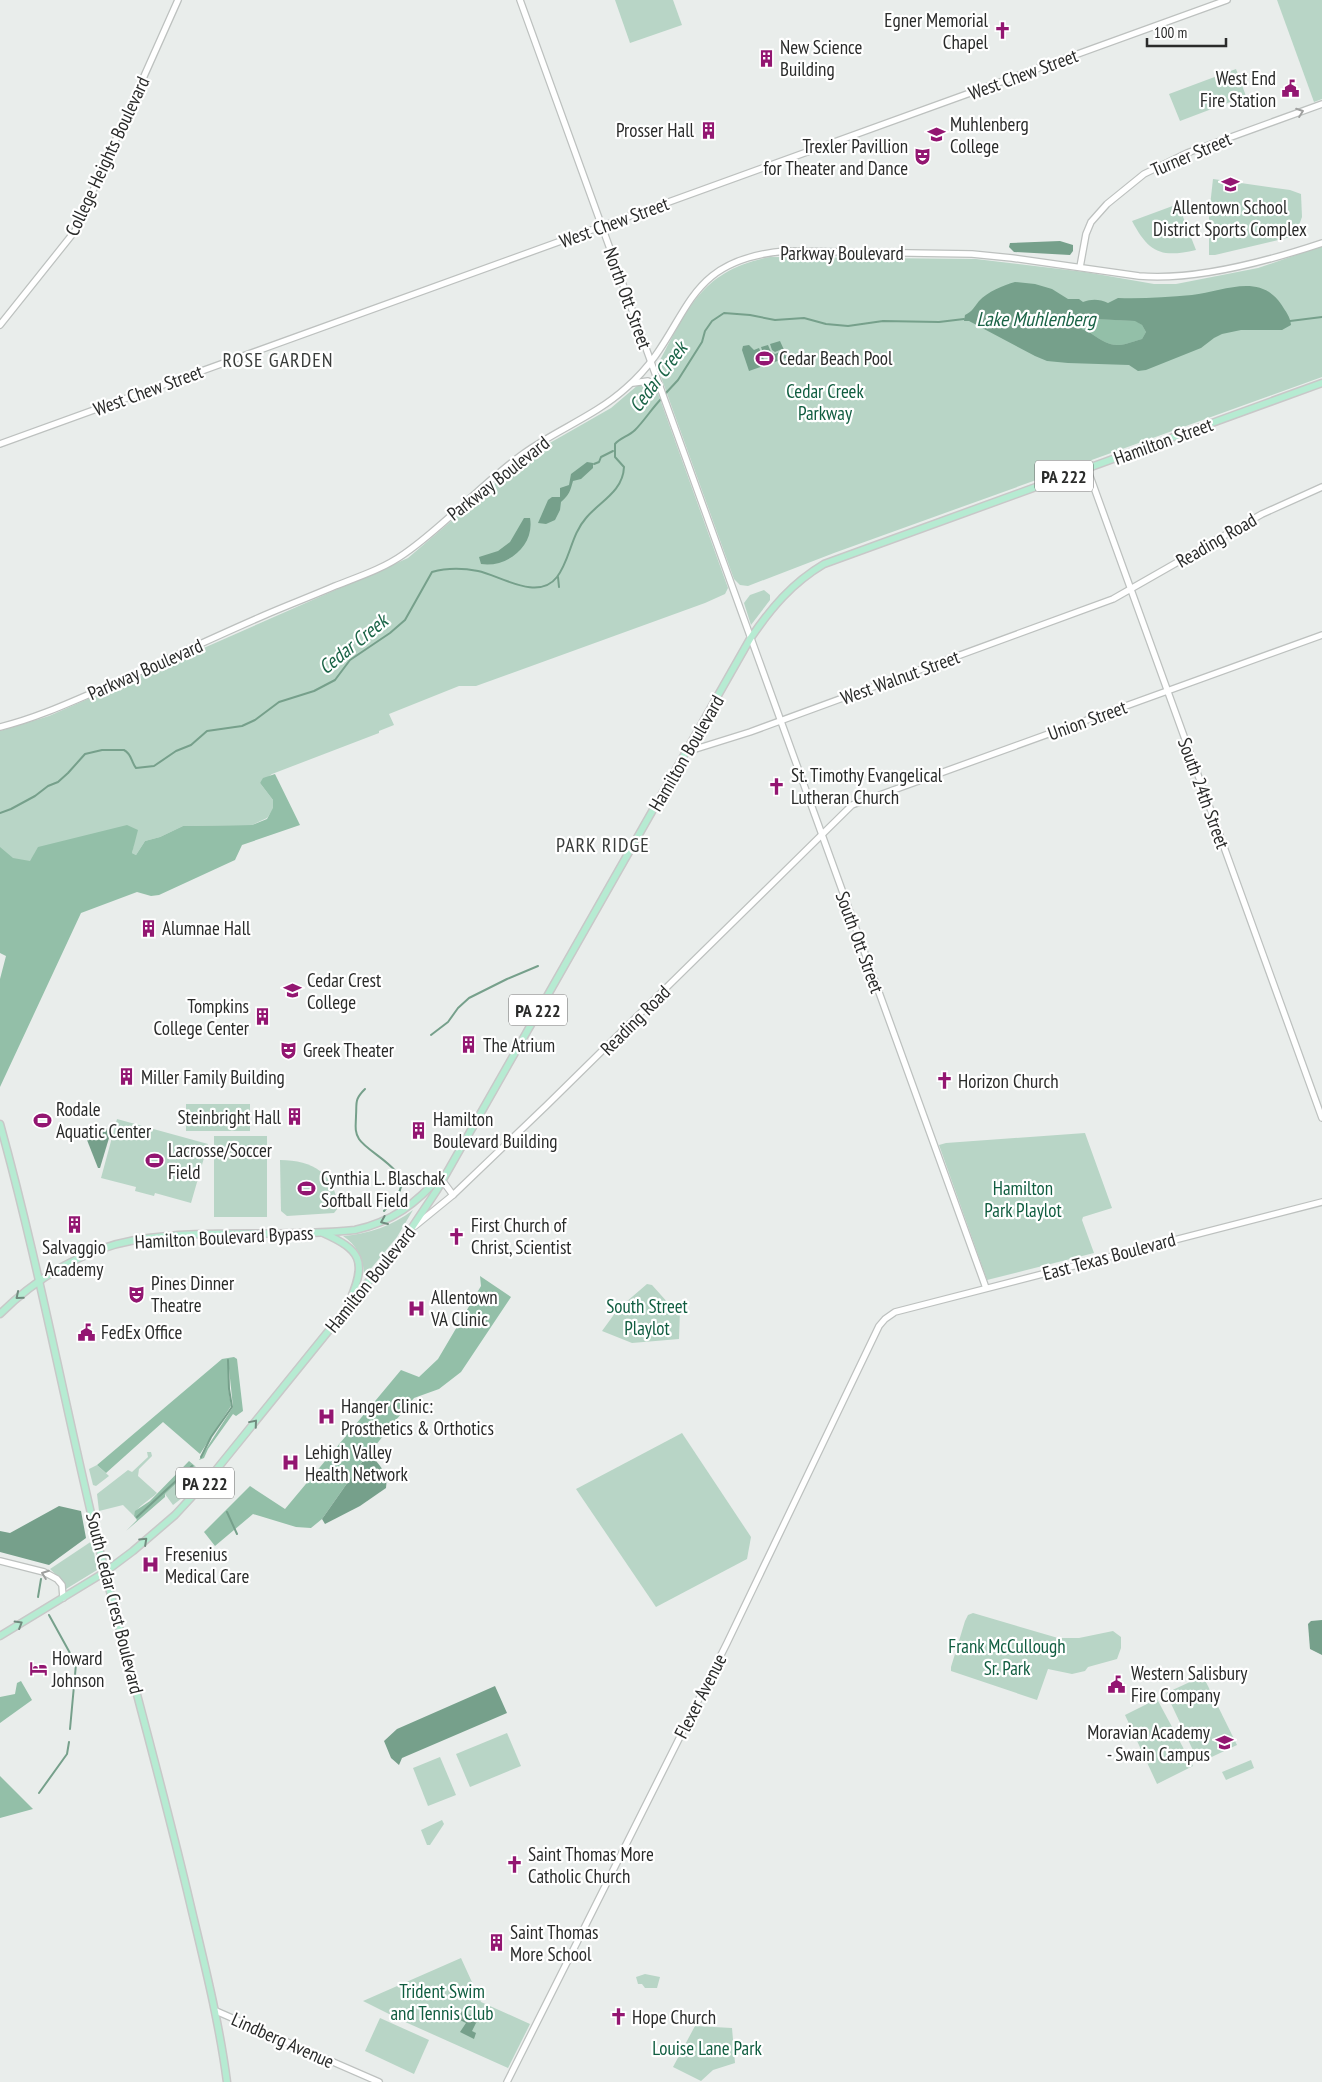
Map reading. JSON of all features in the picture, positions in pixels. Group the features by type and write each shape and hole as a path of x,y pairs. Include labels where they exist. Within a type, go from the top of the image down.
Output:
{"main road":[{"name":"Hamilton Street","path":"808,573 832,561 1322,383"},
{"name":"Hamilton Boulevard","path":"0,1636 105,1572 133,1551 175,1514 212,1475 411,1229 442,1180 750,639 777,602 808,573"},
{"name":"South Cedar Crest Boulevard","path":"0,1124 40,1280 105,1572 162,1784 216,2011 227,2082"},
{"name":"Hamilton Boulevard Bypass","path":"0,1314 14,1300 40,1280 81,1258 134,1240 355,1230 393,1218 415,1203 448,1168"},
{"path":"321,1232 340,1240 350,1247 359,1262 358,1283 347,1308"}],"street":[{"name":"College Heights Boulevard","path":"0,325 75,231 178,0"},
{"name":"North Ott Street","path":"520,0 735,596"},
{"name":"West Chew Street","path":"0,444 1227,0"},
{"name":"Turner Street","path":"1080,268 1086,234 1091,222 1107,204 1131,183 1172,159 1322,104"},
{"name":"Parkway Boulevard","path":"0,727 55,709 266,615 391,562 421,541 515,460 544,440 598,410 631,384 651,363 688,302 702,284 730,264 762,253 786,251 972,254 1144,276 1183,275 1259,262 1322,243"},
{"path":"631,384 648,381 655,384 661,392"},
{"name":"South 24th Street","path":"1086,468 1322,1118"},
{"name":"Reading Road","path":"1113,599 1262,514 1322,487"},
{"name":"South Ott Street","path":"735,596 986,1288"},
{"name":"West Walnut Street","path":"686,752 780,720 1113,599"},
{"name":"Union Street","path":"852,805 1322,635"},
{"name":"Reading Road","path":"411,1229 453,1195 617,1038 852,805"},
{"path":"442,1180 453,1195"},
{"name":"East Texas Boulevard","path":"895,1312 1322,1202"},
{"name":"Flexer Avenue","path":"507,2082 724,1648 879,1326 895,1312"},
{"path":"0,1561 44,1572 57,1579 62,1585 63,1598"},
{"name":"Lindberg Avenue","path":"216,2011 379,2082"}],"green space":[{"path":"615,0 673,0 682,25 630,43"},
{"path":"1277,0 1322,0 1322,99 1314,102"},
{"path":"1236,69 1246,96 1180,121 1169,94"},
{"path":"1213,179 1290,190 1301,194 1302,217 1295,236 1209,255 1209,215"},
{"path":"1178,204 1196,250 1165,253 1150,246 1138,232 1132,221"},
{"name":"Cedar Creek Parkway","path":"1322,246 1322,377 834,553 748,586 740,585 734,579 657,366 688,310 699,295 712,282 727,272 747,263 770,257 976,259 1085,272 1154,284 1176,284 1258,268"},
{"path":"647,382 656,388 728,588 725,594 705,603 476,686 459,686 389,714 394,725 379,731 379,733 272,774 260,783 273,800 274,808 267,818 252,825 183,826 160,837 145,841 136,855 132,853 134,843 12,875 0,863 0,731 49,716 408,558 527,456 611,408 638,385"},
{"path":"764,590 770,595 770,600 751,625 744,603 750,595"},
{"path":"186,1104 250,1104 250,1131 186,1131"},
{"name":"Lacrosse/Soccer Field","path":"117,1119 208,1144 191,1203 155,1193 154,1196 135,1191 136,1187 101,1178"},
{"name":"Hamilton Park Playlot","path":"1085,1133 1112,1208 1083,1217 1082,1220 1094,1253 987,1280 939,1145"},
{"path":"214,1136 267,1136 267,1217 214,1217"},
{"name":"Cynthia L. Blaschak Softball Field","path":"280,1160 303,1163 320,1171 327,1178 336,1196 338,1208 334,1213 287,1216 281,1211"},
{"path":"413,1210 397,1237 364,1277 363,1265 359,1254 353,1244 343,1236 380,1228 397,1221"},
{"name":"South Street Playlot","path":"647,1284 652,1285 669,1304 680,1310 679,1339 632,1343 602,1331 618,1309"},
{"path":"682,1433 751,1537 747,1559 656,1607 576,1489"},
{"path":"147,1452 151,1452 152,1456 139,1469 138,1476 157,1493 140,1507 134,1516 123,1505 99,1511 97,1494 128,1470 132,1472 148,1457"},
{"path":"97,1465 109,1476 96,1486 93,1485 89,1469"},
{"path":"195,1466 199,1470 201,1477 173,1505 165,1494"},
{"path":"92,1541 97,1570 66,1589 63,1581 50,1569"},
{"name":"Frank McCullough Sr. Park","path":"973,1613 1058,1638 1079,1638 1113,1631 1121,1637 1121,1648 1117,1659 1088,1667 1085,1671 1072,1674 1048,1669 1037,1700 951,1671 965,1621 968,1615"},
{"path":"1203,1676 1237,1745 1199,1763 1166,1693"},
{"path":"1157,1699 1193,1766 1157,1784 1125,1715"},
{"path":"507,1733 521,1766 470,1787 456,1754"},
{"path":"440,1757 456,1795 428,1806 413,1768"},
{"path":"1251,1760 1254,1768 1226,1780 1222,1772"},
{"path":"442,1820 444,1824 430,1845 427,1845 421,1830"},
{"name":"Trident Swim and Tennis Club","path":"461,1958 481,2002 530,2024 508,2068 363,2001"},
{"path":"645,1974 660,1977 657,1988 645,1988 642,1984 638,1984 636,1977"},
{"path":"380,2018 429,2040 414,2074 365,2051"},
{"name":"Louise Lane Park","path":"695,2026 732,2028 735,2063 713,2070 701,2081 673,2067"}],"shaded area":[{"path":"1074,318 1136,321 1142,325 1146,332 1142,339 1114,345 1070,324 1070,321"},
{"path":"275,774 300,825 242,845 235,860 159,895 151,896 137,892 81,913 0,1087 0,979 6,956 0,953 0,847 13,858 30,861 38,847 127,825 138,830 132,853 136,855 145,841 160,837 183,826 252,825 267,819 273,808 273,800 260,783 263,778"},
{"path":"480,1276 511,1297 461,1372 439,1389 414,1398 362,1462 322,1519 311,1528 296,1527 253,1514 215,1546 204,1532 250,1486 285,1509 401,1370 419,1377 438,1359 481,1286"},
{"path":"234,1357 237,1359 243,1411 236,1416 233,1414 208,1449 204,1458 199,1460 233,1407 228,1359 228,1387 231,1406 200,1454 163,1422 106,1473 97,1465 222,1359"},
{"path":"189,1461 195,1466 165,1494 165,1497 126,1531 137,1520 134,1516 135,1511 150,1501"},
{"path":"21,1681 32,1700 0,1723 0,1697 15,1694 17,1683"},
{"path":"0,1776 33,1809 0,1818"}],"water":[{"path":"1060,241 1073,245 1073,251 1070,255 1014,252 1009,247 1010,243"},
{"name":"Lake Muhlenberg","path":"1015,282 1035,284 1052,289 1068,299 1079,299 1083,302 1099,300 1108,303 1118,298 1192,295 1240,286 1251,286 1272,294 1286,312 1291,325 1282,330 1241,330 1222,334 1201,348 1146,370 1138,371 1129,365 1047,361 969,321 964,321 965,315 982,298 996,289","holes":["1074,318 1135,321 1142,325 1146,332 1142,339 1119,345 1109,344 1089,332 1070,324 1070,321"]},
{"path":"780,341 786,358 749,371 742,350 743,346 749,345 754,350 759,348 765,362 773,358 769,351 763,353 761,347 768,345 771,352 775,354 782,351 782,349 775,352 770,344"},
{"path":"587,462 593,463 593,468 581,479 573,481 569,492 561,502 560,510 555,520 546,524 538,523 548,500 552,497 560,497 560,488 569,485 571,474"},
{"path":"524,518 530,518 530,528 524,546 509,559 491,564 481,564 479,557 498,551 510,542"},
{"path":"112,1128 100,1168 98,1168 87,1140 88,1133 94,1129"},
{"path":"374,1459 384,1472 386,1488 360,1506 325,1524 322,1519 362,1462"},
{"path":"59,1506 81,1511 86,1538 49,1565 0,1552 0,1531 10,1533"},
{"path":"1322,1620 1322,1655 1310,1649 1308,1624 1311,1621"},
{"path":"495,1686 507,1713 402,1758 399,1765 391,1758 384,1741 397,1729"},
{"path":"462,2011 478,2019 472,2031 476,2033 474,2039 460,2032 466,2023 458,2019"}],"waterway":[{"name":"Cedar Creek","path":"665,394 678,380 702,342 705,331 712,321 724,313 750,315 775,320 804,318 826,324 848,326 883,321 939,322 964,319"},
{"name":"Cedar Creek","path":"1290,321 1322,317"},
{"name":"Cedar Creek","path":"0,813 11,809 35,796 48,786 58,782 85,754 102,750 124,750 129,754 136,768 154,766 176,751 191,745 207,731 242,726 255,720 279,702 314,691 335,680 350,660 390,633 405,620 432,572 466,569 487,573 518,585 529,587 540,587 549,584 557,577 565,563 581,525 591,512 615,490 623,476 624,467 615,457 615,444 635,430 662,398"},
{"path":"594,464 599,462 601,457 613,451"},
{"path":"558,577 559,587"},
{"path":"431,1035 448,1022 458,1008 469,998 538,966"},
{"path":"365,1089 357,1101 357,1136 393,1169 399,1176 401,1183 399,1193 384,1211"},
{"path":"201,1457 211,1437 232,1407 228,1360"},
{"path":"137,1517 192,1466"},
{"path":"227,1512 237,1534"},
{"path":"38,1597 41,1579"},
{"path":"49,1615 76,1664 70,1729"},
{"path":"39,1793 67,1754 69,1742"}],"place":[{"name":"Egner Memorial Chapel","path":"1002,31"},
{"name":"New Science Building","path":"766,58"},
{"name":"West End Fire Station","path":"1290,89"},
{"name":"Prosser Hall","path":"708,130"},
{"name":"Muhlenberg College","path":"936,135"},
{"name":"Trexler Pavillion for Theater and Dance","path":"922,157"},
{"name":"Allentown School District Sports Complex","path":"1230,184"},
{"name":"Cedar Beach Pool","path":"765,358"},
{"name":"St. Timothy Evangelical Lutheran Church","path":"777,786"},
{"name":"Alumnae Hall","path":"148,928"},
{"name":"Cedar Crest College","path":"293,991"},
{"name":"Tompkins College Center","path":"263,1017"},
{"name":"The Atrium","path":"469,1045"},
{"name":"Greek Theater","path":"289,1050"},
{"name":"Miller Family Building","path":"127,1077"},
{"name":"Horizon Church","path":"944,1081"},
{"name":"Steinbright Hall","path":"295,1117"},
{"name":"Rodale Aquatic Center","path":"42,1120"},
{"name":"Hamilton Boulevard Building","path":"419,1130"},
{"name":"Lacrosse/Soccer Field","path":"154,1161"},
{"name":"Cynthia L. Blaschak Softball Field","path":"307,1189"},
{"name":"Salvaggio Academy","path":"74,1224"},
{"name":"First Church of Christ, Scientist","path":"457,1236"},
{"name":"Pines Dinner Theatre","path":"137,1294"},
{"name":"Allentown VA Clinic","path":"417,1308"},
{"name":"FedEx Office","path":"87,1332"},
{"name":"Hanger Clinic: Prosthetics & Orthotics","path":"327,1417"},
{"name":"Lehigh Valley Health Network","path":"291,1463"},
{"name":"Fresenius Medical Care","path":"151,1565"},
{"name":"Howard Johnson","path":"38,1669"},
{"name":"Western Salisbury Fire Company","path":"1117,1684"},
{"name":"Moravian Academy - Swain Campus","path":"1224,1743"},
{"name":"Saint Thomas More Catholic Church","path":"514,1865"},
{"name":"Saint Thomas More School","path":"496,1943"},
{"name":"Hope Church","path":"618,2017"}],"district":[{"name":"ROSE GARDEN","path":"278,360"},
{"name":"PARK RIDGE","path":"603,845"}]}
